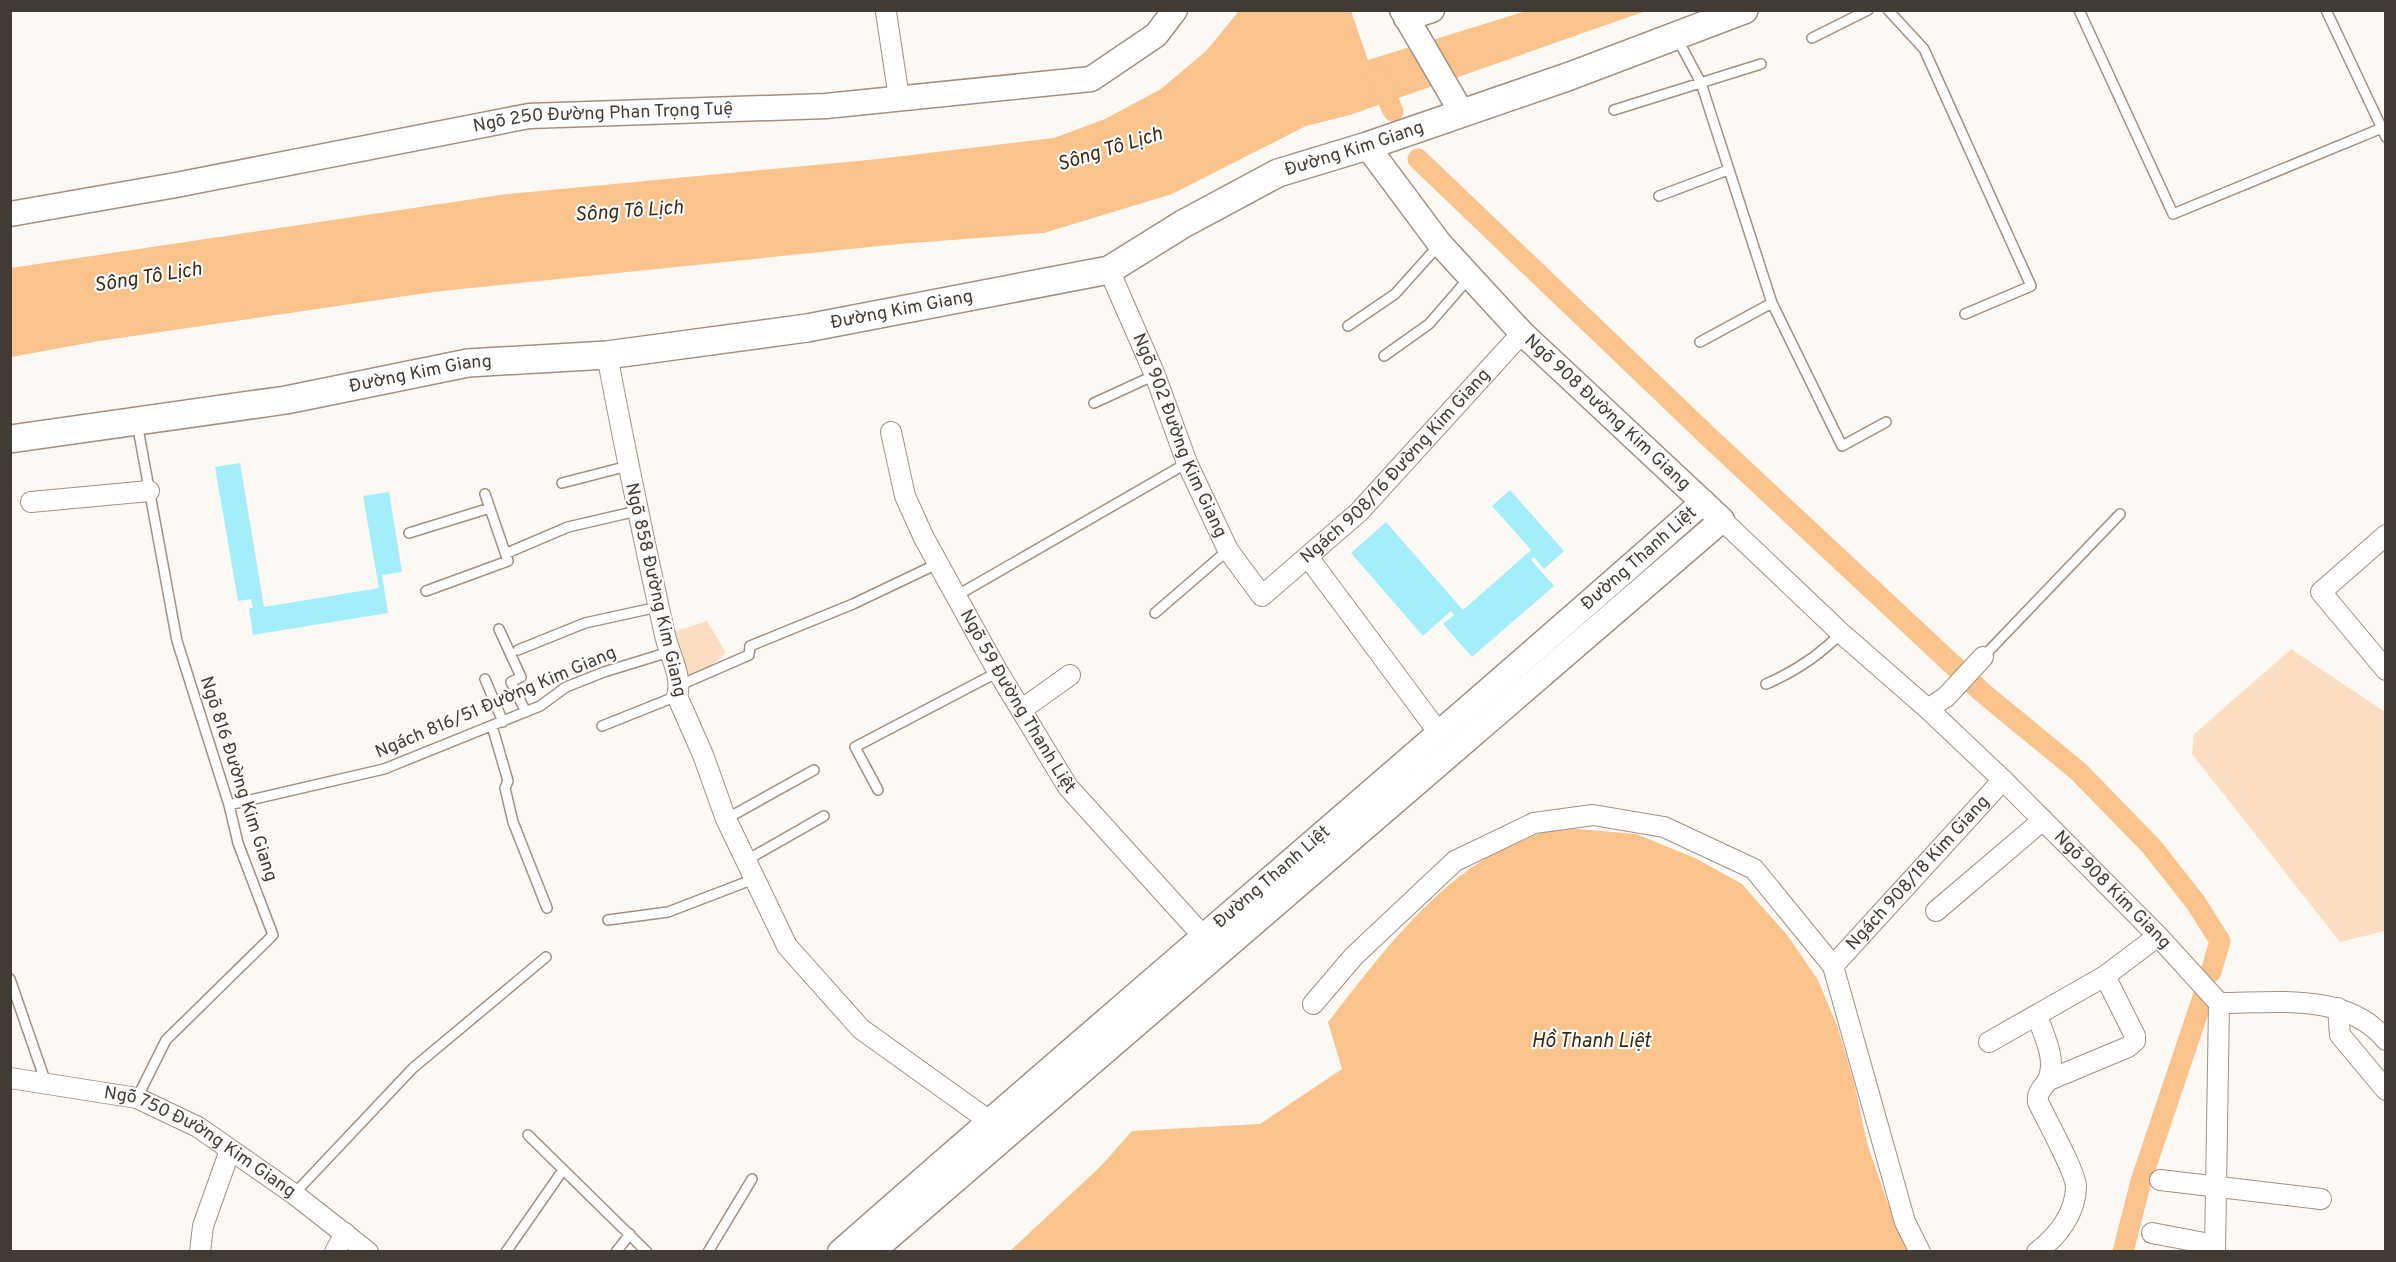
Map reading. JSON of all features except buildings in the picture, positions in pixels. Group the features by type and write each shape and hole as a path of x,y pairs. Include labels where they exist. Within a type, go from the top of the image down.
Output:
{"main road":[{"name":"Đường Kim Giang","path":"10,438 286,400 468,363 607,355 807,328 1109,270 1183,224 1278,173 1367,146 1462,113 1744,10"}],"street":[{"name":"Ngõ 250 Đường Phan Trọng Tuệ","path":"10,214 176,185 529,116 826,106 1091,79 1156,34 1175,10"},
{"path":"1432,10 1406,20 1462,113"},
{"path":"886,12 898,98"},
{"name":"Ngõ 908 Đường Kim Giang","path":"1367,146 1440,244 1522,333 1841,633 1929,709 2003,780"},
{"name":"Ngõ 902 Đường Kim Giang","path":"1109,270 1155,375 1187,463 1228,550 1262,596"},
{"name":"Ngách 908/16 Đường Kim Giang","path":"1262,596 1359,512 1522,333"},
{"name":"Ngõ 858 Đường Kim Giang","path":"607,355 637,511 679,691 726,819 787,946 861,1029 988,1120"},
{"name":"Ngõ 59 Đường Thanh Liệt","path":"891,432 906,496 937,564 998,672 1068,787 1203,936"},
{"path":"31,502 149,490"},
{"name":"Đường Thanh Liệt","path":"840,1251 988,1120 1439,733 1703,502"},
{"name":"Đường Thanh Liệt","path":"872,1251 1722,520"},
{"path":"2385,535 2321,592 2385,670"},
{"path":"1308,557 1439,733"},
{"path":"1929,709 1946,697 1983,657"},
{"path":"1021,710 1070,675"},
{"name":"Ngõ 908 Kim Giang","path":"2003,780 2157,936 2219,1003"},
{"name":"Ngách 908/18 Kim Giang","path":"1833,966 2003,780"},
{"path":"1313,1004 1354,956 1455,861 1534,823 1593,815 1664,827 1755,869 1833,966 1905,1222 1920,1251"},
{"path":"1936,911 2043,820"},
{"path":"1989,1042 2105,976 2157,936"},
{"path":"2037,1251 2056,1235 2068,1217 2074,1201 2076,1184 2038,1102 2040,1089 2049,1080 2128,1047 2135,1041 2135,1036 2105,976"},
{"path":"2152,1233 2215,1248 2219,1003 2289,1003 2338,1008 2362,1017 2385,1040"},
{"path":"2338,1008 2340,1035 2385,1090"},
{"path":"2037,1015 2052,1059 2049,1080"},
{"name":"Ngõ 750 Đường Kim Giang","path":"10,1078 136,1098 198,1127 294,1194 368,1251"},
{"path":"200,1251 203,1226 230,1150"},
{"path":"2160,1180 2321,1199"},
{"path":"335,1251 345,1233"}],"lane":[{"path":"1812,38 1868,10"},
{"path":"1888,10 1924,48 2031,286 1965,314"},
{"path":"2079,10 2173,214 2384,133 2326,10"},
{"path":"1675,36 1701,83 1772,303 1842,446 1886,422"},
{"path":"1614,110 1761,64"},
{"path":"1659,196 1728,170"},
{"path":"1348,326 1395,294 1440,244"},
{"path":"1384,356 1429,324 1470,276"},
{"path":"1700,342 1772,303"},
{"path":"1094,403 1155,375"},
{"name":"Ngõ 816 Đường Kim Giang","path":"136,420 177,641 229,805 238,843 273,935 166,1040 136,1098"},
{"path":"956,596 1187,463"},
{"path":"562,483 628,466"},
{"path":"426,591 508,561 485,494"},
{"path":"409,533 490,508"},
{"path":"507,553 568,527 637,511"},
{"path":"1983,657 2120,514"},
{"path":"1155,614 1228,550"},
{"path":"602,726 679,691 749,655 750,646 853,604 937,564"},
{"path":"518,650 585,623 658,607"},
{"path":"499,629 521,678 511,682 526,711"},
{"path":"1766,684 1804,666 1823,652 1841,633"},
{"name":"Ngách 816/51 Đường Kim Giang","path":"229,805 384,769 540,706 566,687 604,672 669,652"},
{"path":"878,790 855,747 998,672"},
{"path":"485,678 503,722"},
{"path":"492,726 508,782 505,788 513,822 548,908"},
{"path":"726,819 814,770"},
{"path":"745,861 824,816"},
{"path":"608,920 668,912 754,879"},
{"path":"294,1194 412,1068 546,957"},
{"path":"10,979 46,1083"},
{"path":"528,1135 647,1251"},
{"path":"506,1251 563,1170"},
{"path":"708,1251 752,1179"},
{"path":"616,1251 630,1234"}],"shaded area":[{"path":"707,621 726,653 707,670 688,678 673,632"},
{"path":"2291,649 2385,712 2385,931 2340,942 2192,754 2194,734"}],"water":[{"name":"Sông Tô Lịch","path":"1239,11 1351,11 1368,60 1526,11 1646,11 1350,115 1306,126 1172,194 1044,233 899,244 433,292 99,341 11,357 11,268 507,194 878,159 1054,138 1105,119 1161,89 1206,51"},
{"name":"Hồ Thanh Liệt","path":"1554,827 1636,834 1695,858 1742,884 1788,936 1818,980 1838,1028 1855,1086 1867,1143 1888,1204 1911,1251 1009,1252 1101,1166 1132,1131 1260,1124 1342,1069 1328,1022 1399,935 1418,914 1460,876 1491,855"}],"waterway":[{"path":"1377,76 1393,111"},
{"path":"1418,159 1712,440 1983,693 2078,771 2152,847 2196,903 2220,941 2211,972"},
{"path":"2123,1252 2141,1181 2203,997"}]}
